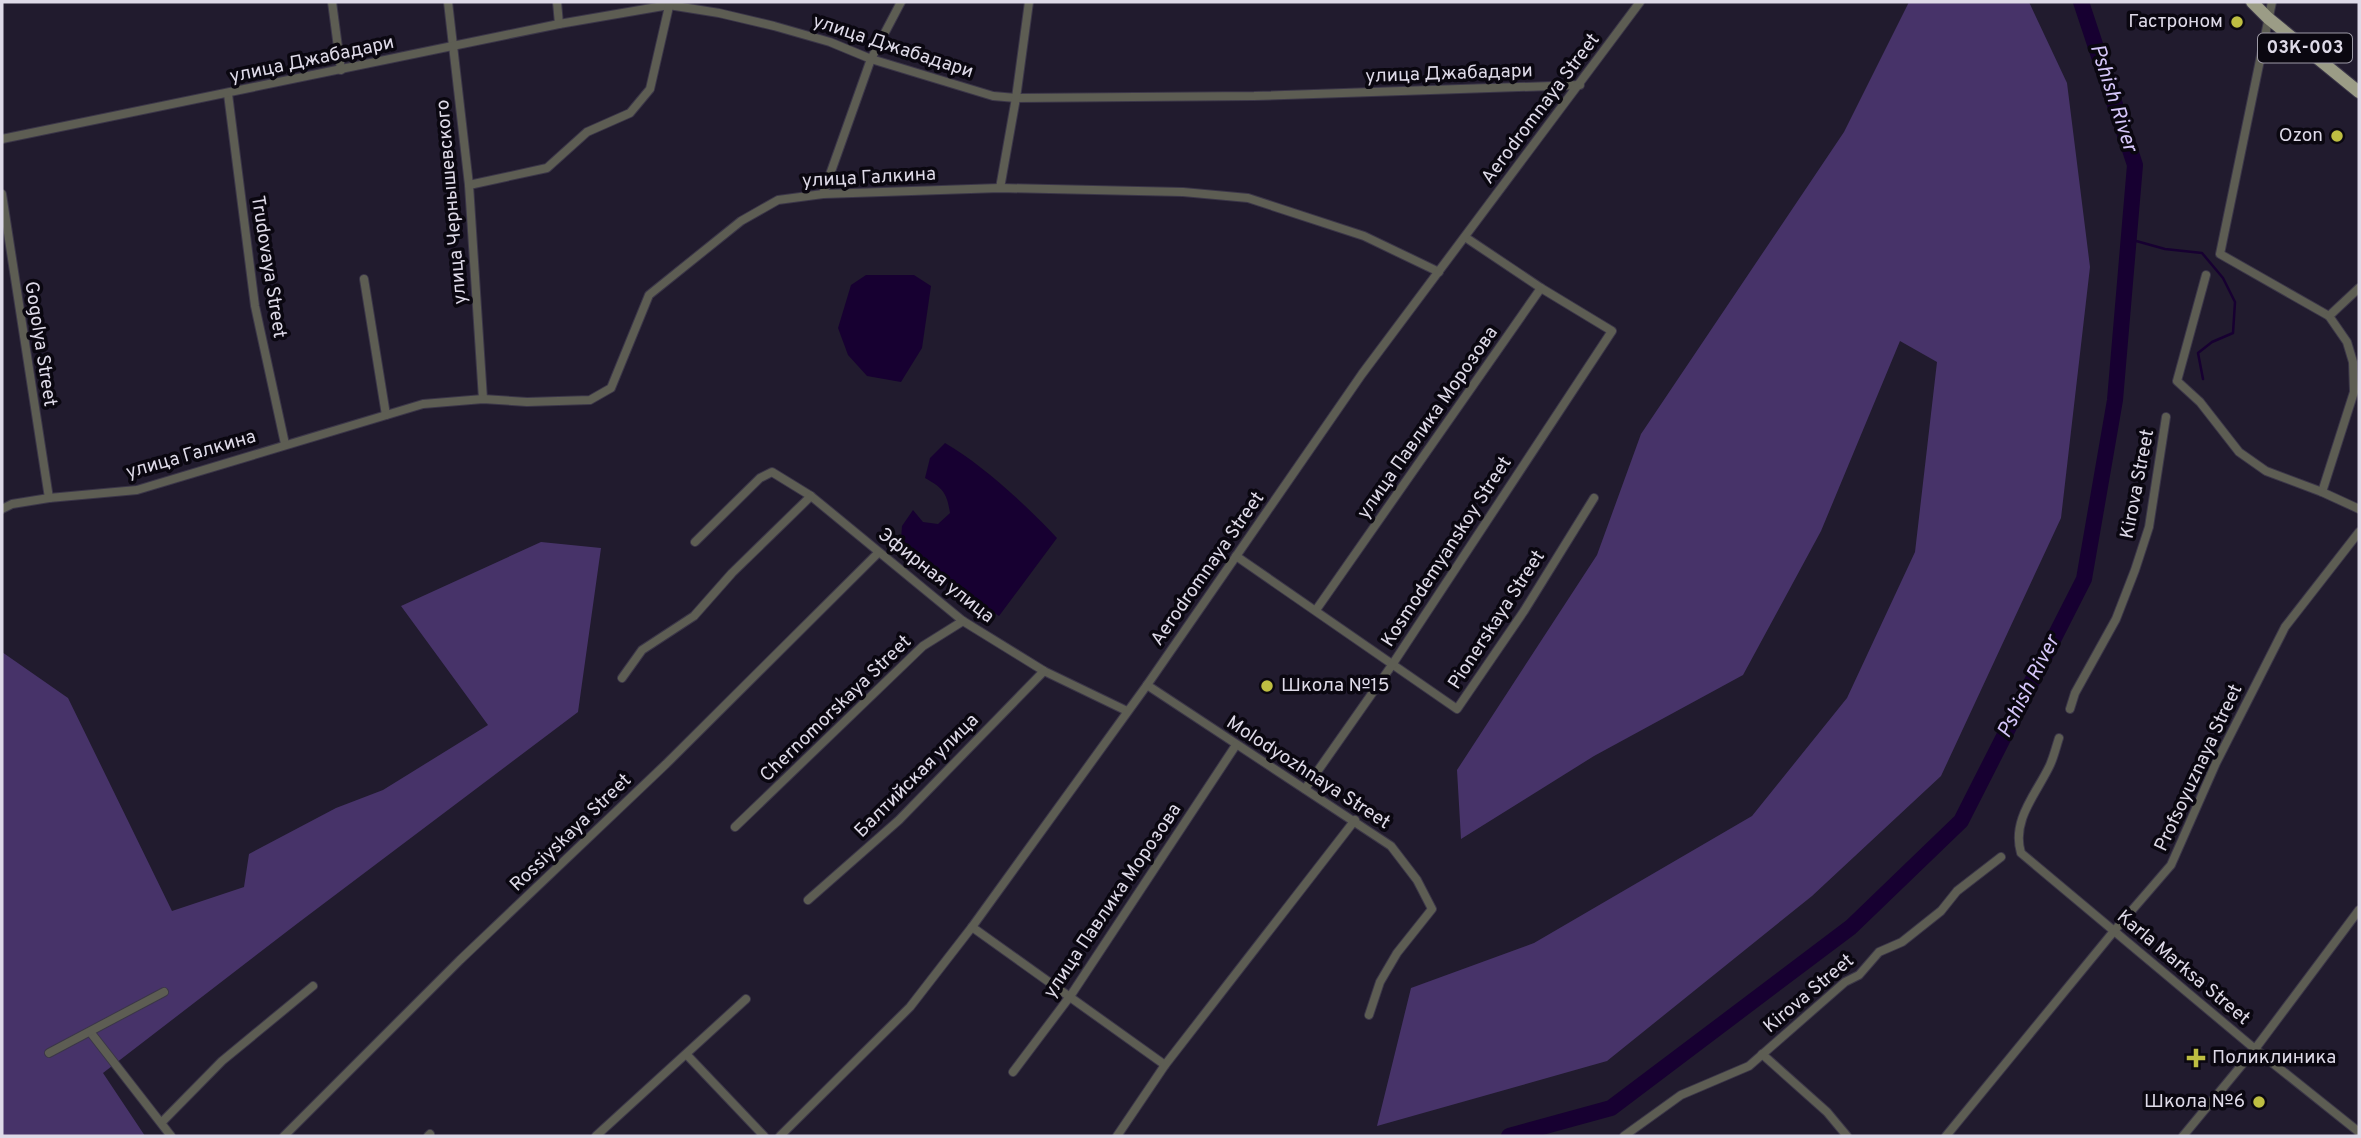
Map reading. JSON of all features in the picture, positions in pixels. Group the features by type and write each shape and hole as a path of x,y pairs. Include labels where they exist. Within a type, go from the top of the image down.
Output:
{"main road":[{"name":"03К-003","path":"2252,2 2359,92"}],"street":[{"path":"332,2 341,70"},
{"name":"улица Чернышевского","path":"449,2 469,185 483,399"},
{"path":"557,2 559,24"},
{"path":"823,194 871,60 901,2"},
{"path":"1000,188 1029,2"},
{"name":"Aerodromnaya Street","path":"780,1136 910,1007 972,926 1147,685 1363,374 1640,2"},
{"path":"2273,2 2220,254 2329,316 2347,342 2353,362 2354,392 2322,492"},
{"path":"469,185 547,168 587,132 629,113 650,89 669,3"},
{"name":"улица Джабадари","path":"2,139 669,3 774,26 830,42 871,60 993,96 1016,99 1254,96 1580,85"},
{"name":"Trudovaya Street","path":"228,94 255,306 285,444"},
{"name":"улица Галкина","path":"2,509 12,504 49,498 137,490 423,404 483,399 527,402 590,400 611,388 649,295 741,221 778,200 823,194 1000,188 1183,192 1248,198 1364,236 1439,272"},
{"name":"Gogolya Street","path":"2,194 49,498"},
{"path":"1465,237 1541,288"},
{"path":"2206,275 2177,381 2200,402 2239,452 2266,471 2359,509"},
{"path":"363,279 386,415"},
{"name":"Kosmodemyanskoy Street","path":"1305,789 1392,665 1612,331 1541,288"},
{"name":"улица Павлика Морозова","path":"1316,610 1541,288"},
{"path":"2329,316 2359,288"},
{"name":"Kirova Street","path":"2070,709 2075,693 2116,619 2135,570 2148,527 2166,417"},
{"name":"Эфирная улица","path":"695,541 760,478 772,472 811,496 963,621 1044,671 1127,711"},
{"path":"622,678 642,650 694,616 732,573 811,496"},
{"name":"Pionerskaya Street","path":"1236,556 1457,709 1524,611 1594,498"},
{"name":"Profsoyuznaya Street","path":"1946,1136 2171,865 2216,763 2285,627 2359,532"},
{"name":"Rossiyskaya Street","path":"284,1136 460,960 666,764 878,553"},
{"name":"Chernomorskaya Street","path":"735,827 923,646 963,621"},
{"name":"Балтийская улица","path":"808,900 899,820 1044,671"},
{"name":"Molodyozhnaya Street","path":"1147,685 1355,820 1391,846 1417,880 1432,909 1397,953 1380,982 1369,1015"},
{"name":"Karla Marksa Street","path":"2059,738 2051,764 2030,800 2021,822 2017,841 2021,853 2255,1049 2359,1132"},
{"name":"улица Павлика Морозова","path":"1013,1072 1071,996 1236,745"},
{"path":"1117,1136 1165,1065 1355,820"},
{"name":"Kirova Street","path":"1624,1136 1681,1094 1749,1066 1845,982 1859,975 1879,952 1902,942 1941,911 1957,891 2001,857"},
{"path":"2183,1136 2255,1049 2359,910"},
{"path":"972,926 1165,1065"},
{"path":"162,1122 222,1061 313,986"},
{"path":"50,1053 164,992"},
{"path":"596,1136 746,999"},
{"path":"91,1033 171,1136"},
{"path":"1762,1054 1827,1112 1847,1136"},
{"path":"687,1055 764,1136"}],"shaded area":[{"path":"1909,2 2029,2 2067,83 2090,267 2061,518 1941,776 1812,896 1607,1061 1377,1126 1411,988 1534,943 1752,816 1847,698 1915,552 1937,362 1900,341 1821,531 1743,675 1594,756 1461,839 1457,770 1597,555 1641,434 1844,132"},
{"path":"866,275 914,275 931,286 922,348 901,382 867,376 848,355 838,328 851,285"},
{"path":"945,443 1004,487 1057,538 999,616 913,561 901,539 902,526 913,510 923,522 938,524 950,513 943,492 925,478 930,458"},
{"path":"541,542 601,548 578,712 103,1073 145,1136 2,1136 2,652 68,698 172,911 244,887 249,854 336,808 383,790 488,725 401,606"}],"waterway":[{"name":"Pshish River","path":"1509,1136 1611,1108 1851,927 1961,821 2084,579 2115,400 2135,165 2081,2"},
{"path":"2129,239 2165,249 2202,253 2223,278 2235,302 2233,333 2212,342 2198,353 2203,379"}],"place":[{"name":"Гастроном","path":"2237,22"},
{"name":"Ozon","path":"2337,136"},
{"name":"Школа №15","path":"1267,686"},
{"name":"Поликлиника","path":"2196,1058"},
{"name":"Школа №6","path":"2259,1102"}]}
